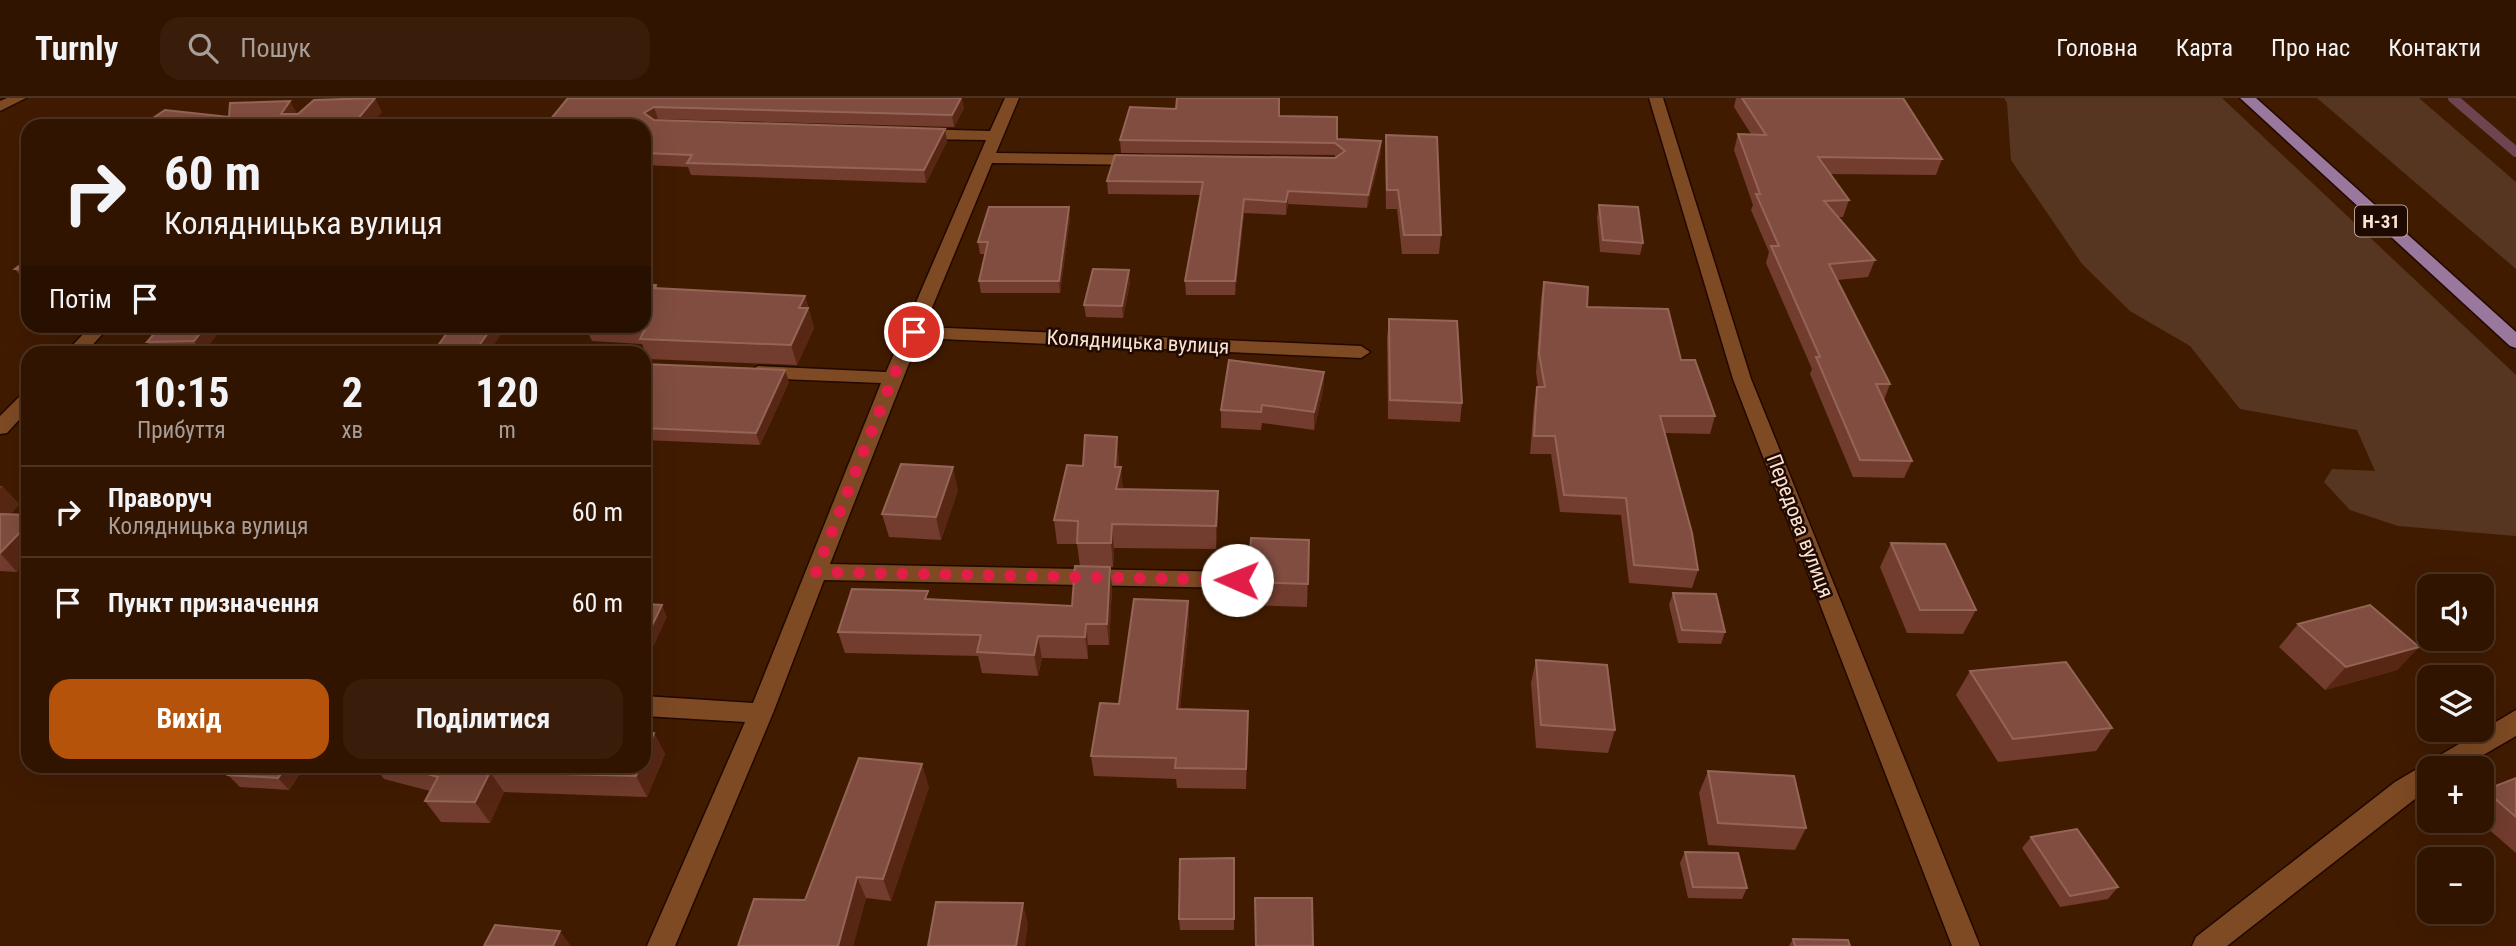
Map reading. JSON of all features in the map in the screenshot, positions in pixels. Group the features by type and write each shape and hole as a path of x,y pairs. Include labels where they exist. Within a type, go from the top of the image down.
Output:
{"main road":[{"name":"Н-31","path":"2247,98 2516,342"}],"street":[{"path":"0,107 19,98"},
{"path":"662,946 761,713 893,377 1012,98"},
{"name":"Передова вулиця","path":"1656,98 1742,379 1966,946"},
{"path":"902,134 996,136"},
{"path":"988,158 1154,160"},
{"name":"Колядницька вулиця","path":"914,332 1361,352"},
{"path":"81,346 94,333"},
{"path":"741,371 893,377"},
{"path":"0,428 21,406"},
{"path":"816,572 1237,580"},
{"path":"651,706 761,713"},
{"path":"2461,756 2509,728 2516,720"},
{"path":"2206,946 2417,782"}],"shaded area":[{"path":"2004,98 2222,98 2516,375 2516,536 2398,526 2350,510 2324,482 2332,469 2375,471 2357,430 2240,409 2190,346 2130,311 2082,264 2011,160 2007,103"},
{"path":"2317,98 2419,98 2516,182 2516,269"}],"building":[{"path":"375,98 358,119 152,119 165,110 229,117 230,103 290,101 281,114 298,114 314,100"},
{"path":"568,98 961,98 952,115 654,107 644,113 654,120 945,129 924,170 687,163 692,155 651,153 651,119 551,119"},
{"path":"1177,98 1279,98 1279,116 1337,117 1337,139 1381,141 1368,195 1288,191 1286,202 1244,199 1235,281 1185,281 1203,182 1107,181 1115,155 1335,158 1345,151 1335,143 1120,140 1130,107 1176,109"},
{"path":"1742,98 1903,98 1942,159 1818,157 1849,200 1824,201 1875,260 1829,264 1890,384 1876,384 1912,461 1860,460 1816,357 1820,357 1771,246 1779,246 1756,194 1760,194 1738,134 1766,135"},
{"path":"1386,135 1437,137 1441,235 1404,235 1398,190 1387,190"},
{"path":"1599,205 1638,207 1643,243 1603,240"},
{"path":"989,207 1069,207 1059,281 979,281 988,242 978,242"},
{"path":"1093,269 1129,270 1122,306 1084,305"},
{"path":"1544,282 1588,287 1587,307 1668,309 1681,360 1695,360 1715,416 1660,416 1692,533 1698,570 1634,565 1626,498 1564,495 1555,436 1534,436 1537,387 1545,387 1539,354"},
{"path":"651,285 656,285 654,288 805,296 799,308 808,308 791,345 640,339 643,333 651,333"},
{"path":"1389,319 1457,321 1462,403 1390,400"},
{"path":"155,333 200,333 194,341 147,342"},
{"path":"447,333 488,333 479,346 438,346"},
{"path":"1229,360 1324,372 1314,412 1262,405 1261,412 1221,410"},
{"path":"651,364 785,370 756,433 651,428"},
{"path":"1085,435 1117,437 1115,467 1121,467 1116,489 1218,491 1216,526 1112,524 1111,543 1077,543 1078,521 1054,520 1067,465 1083,466"},
{"path":"901,464 953,467 936,517 882,514"},
{"path":"0,514 21,515 21,531 0,553"},
{"path":"1251,538 1309,540 1308,584 1248,582"},
{"path":"1891,543 1945,544 1976,610 1920,610"},
{"path":"1075,566 1110,567 1107,624 1086,624 1085,637 1038,636 1034,655 977,652 981,635 838,632 852,589 928,591 925,599 1072,606"},
{"path":"1673,593 1716,594 1725,632 1682,630"},
{"path":"1134,599 1188,601 1177,709 1248,711 1246,769 1175,768 1176,758 1091,756 1100,703 1119,704"},
{"path":"651,604 662,605 651,628"},
{"path":"2370,605 2417,648 2346,667 2298,624"},
{"path":"1536,660 1607,665 1615,730 1541,725"},
{"path":"2066,662 2112,728 2013,739 1970,671"},
{"path":"859,758 922,764 883,879 857,877 838,946 738,946 754,899 805,900"},
{"path":"1708,771 1794,776 1806,828 1718,823"},
{"path":"230,773 282,773 278,778 228,775"},
{"path":"424,773 490,773 475,802 425,801 438,777"},
{"path":"526,773 637,773 636,776"},
{"path":"2516,778 2516,817 2494,798 2494,787"},
{"path":"2077,829 2118,887 2070,896 2031,837"},
{"path":"1685,852 1738,853 1747,888 1693,887"},
{"path":"1234,858 1234,919 1179,919 1180,859"},
{"path":"1255,898 1312,898 1313,946 1256,946"},
{"path":"936,902 1023,903 1016,946 928,946"},
{"path":"495,925 560,931 553,946 484,946"},
{"path":"1793,939 1848,940 1850,946 1795,946"}],"waterway":[{"path":"2453,98 2516,152"}],"route":[{"path":"914,332 893,377 816,572 1237,580"}]}
